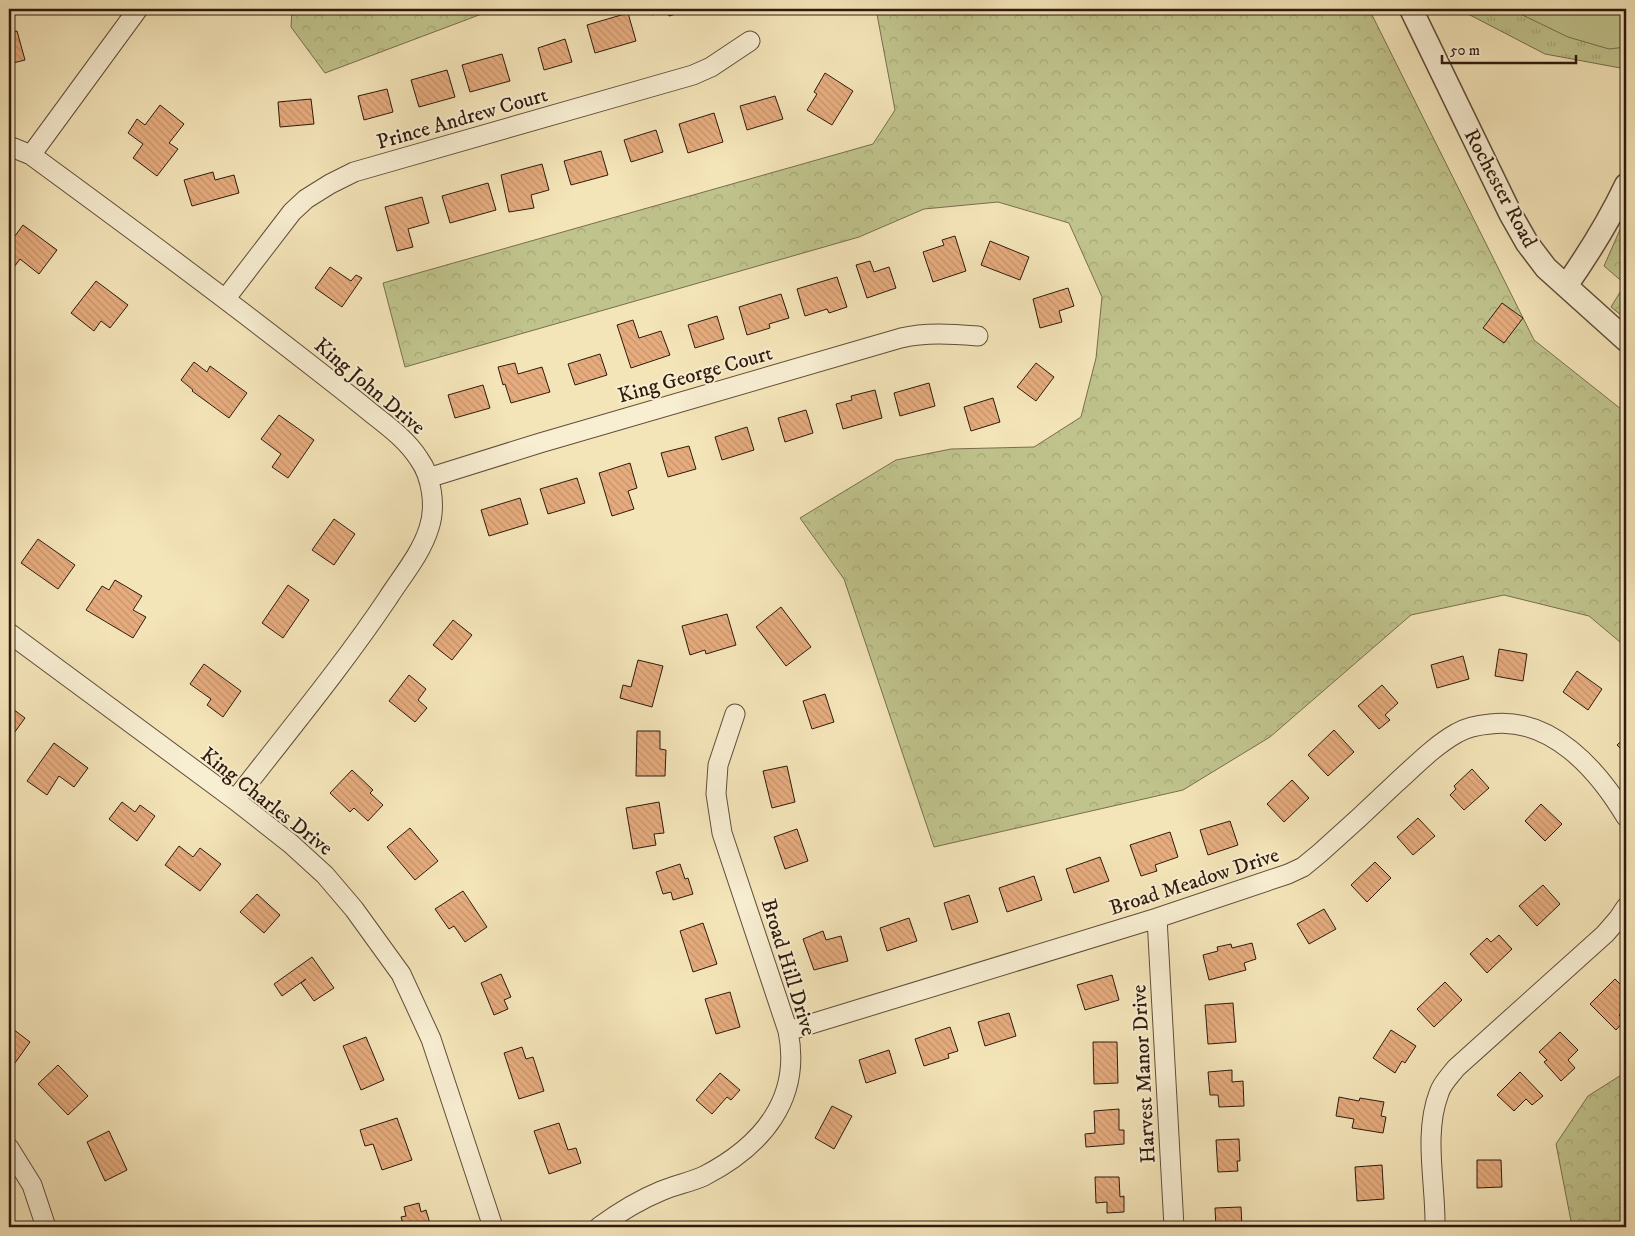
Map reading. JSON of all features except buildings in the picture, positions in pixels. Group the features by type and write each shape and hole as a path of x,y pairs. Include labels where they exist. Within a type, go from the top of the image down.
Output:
{"street":[{"path":"32,155 138,9"},
{"name":"Rochester Road","path":"1411,9 1510,213 1527,243 1546,268 1626,340"},
{"name":"Prince Andrew Court","path":"226,298 292,212 306,199 354,172 693,76 712,67 750,41"},
{"name":"King John Drive","path":"9,146 32,155 226,298 394,431 421,461 428,478 432,510 430,528 420,550 371,623 235,800"},
{"path":"1566,286 1613,214 1626,185"},
{"name":"King George Court","path":"428,478 540,443 900,338 930,334 978,336"},
{"name":"King Charles Drive","path":"9,634 235,800 291,844 325,876 364,923 401,974 431,1039 493,1227"},
{"name":"Broad Hill Drive","path":"599,1227 618,1213 641,1200 662,1190 702,1177 730,1162 769,1125 782,1103 790,1078 792,1061 788,1031 722,833 716,794 718,765 735,714"},
{"name":"Broad Meadow Drive","path":"788,1031 1157,918 1271,881 1303,866 1320,853 1435,746 1459,732 1476,726 1511,723 1545,734 1564,744 1596,774 1626,817"},
{"path":"1435,1227 1436,1206 1432,1130 1439,1093 1446,1080 1477,1048 1605,934 1626,907"},
{"name":"Harvest Manor Drive","path":"1157,918 1174,1227"},
{"path":"9,1148 32,1186 46,1227"}],"green space":[{"path":"292,9 495,9 325,73 291,27"},
{"path":"876,9 1369,9 1534,340 1626,413 1626,647 1589,616 1504,595 1411,615 1270,737 1183,790 934,847 844,579 800,518 896,460 951,449 1034,447 1081,417 1096,358 1102,297 1069,223 998,202 924,209 859,237 405,367 383,283 873,144 895,110"},
{"path":"1466,9 1626,9 1626,69 1545,54 1468,14"},
{"path":"1510,9 1626,9 1626,47 1609,49 1568,37"},
{"path":"1626,216 1626,319 1611,307 1625,284 1604,266"},
{"path":"1626,1072 1626,1227 1569,1227 1571,1221 1556,1144 1588,1096"}]}
